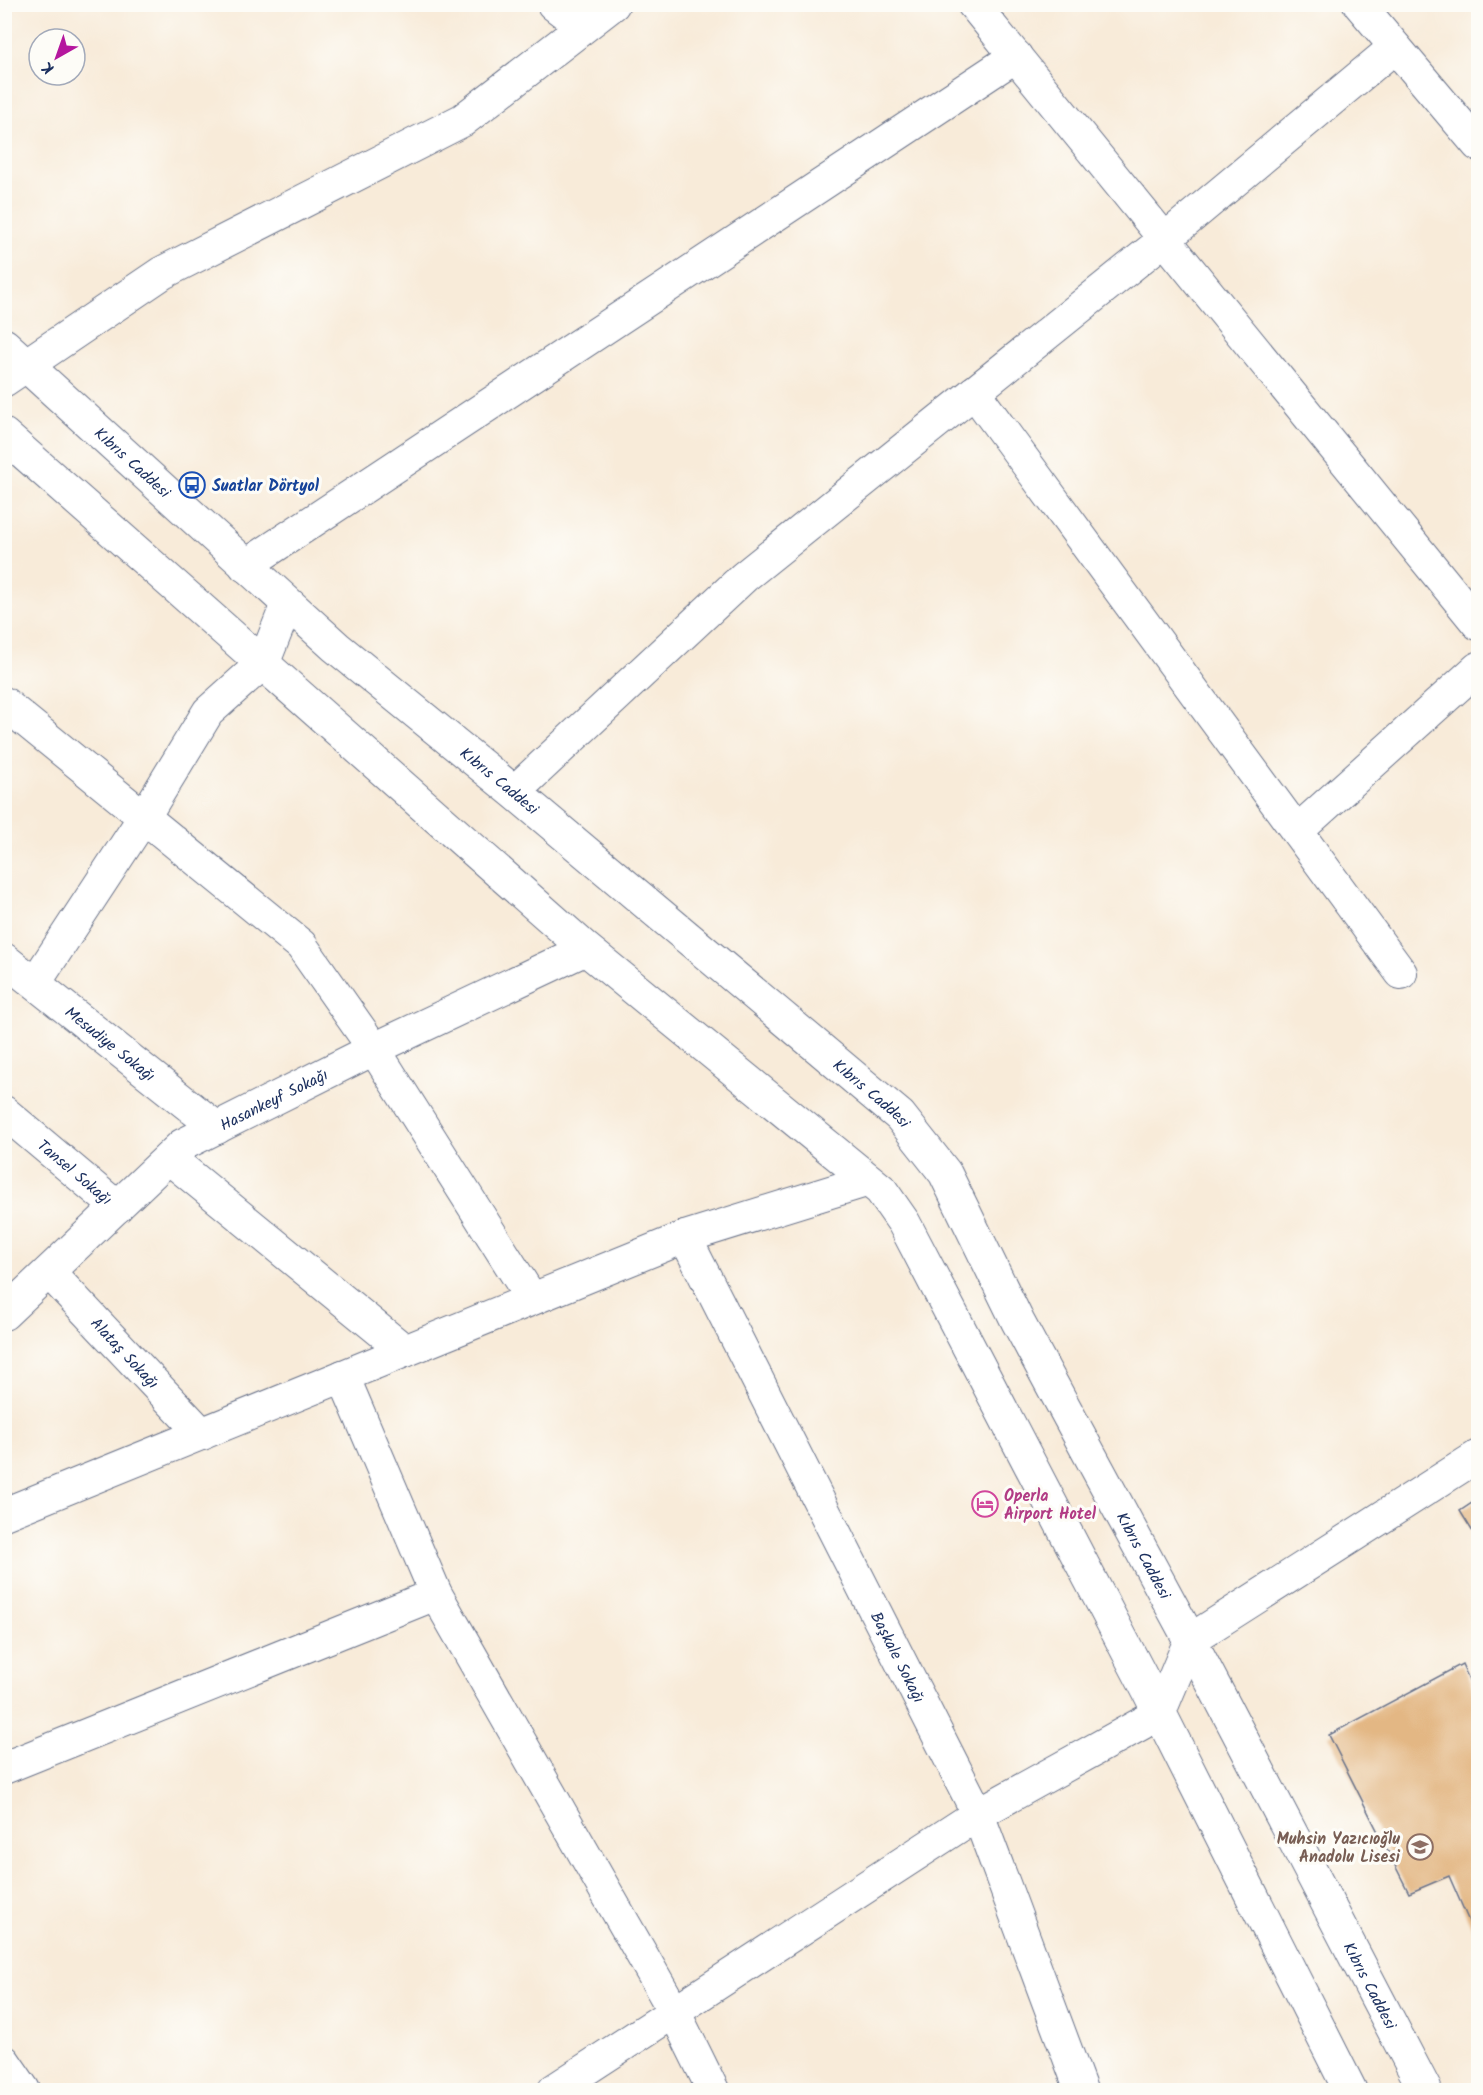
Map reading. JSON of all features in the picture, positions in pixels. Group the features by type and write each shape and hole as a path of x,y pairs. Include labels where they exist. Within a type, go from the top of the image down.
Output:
{"main road":[{"path":"12,364 162,273 463,120 613,4"},
{"name":"Kıbrıs Caddesi","path":"12,364 287,604 900,1116 927,1147 950,1182 1018,1322 1190,1640 1425,2091"},
{"path":"4,435 264,662 586,949 881,1190 904,1223 1159,1714 1350,2091"}],"street":[{"path":"554,4 583,27"},
{"path":"973,4 1479,624"},
{"path":"1359,4 1479,145"},
{"path":"514,792 744,577 1165,239 1395,47"},
{"path":"245,566 1016,56"},
{"path":"974,392 1401,973"},
{"path":"35,983 144,817 208,712 264,662 287,604"},
{"path":"1297,831 1479,668"},
{"path":"4,703 302,945 374,1049 531,1299"},
{"name":"Hasankeyf Sokağı","path":"4,1314 182,1145 374,1049 586,949"},
{"name":"Mesudiye Sokağı","path":"4,958 217,1128"},
{"name":"Tansel Sokağı","path":"4,1112 117,1207"},
{"path":"169,1158 405,1351"},
{"path":"4,1514 685,1237 869,1180"},
{"name":"Başkale Sokağı","path":"685,1237 978,1814 1081,2091"},
{"name":"Alataş Sokağı","path":"49,1272 202,1434"},
{"path":"343,1376 436,1594 674,2011 713,2091"},
{"path":"554,2091 978,1814 1159,1714 1190,1640 1479,1456"},
{"path":"4,1768 436,1594"},
{"path":"4,2061 24,2091"}],"building":[{"path":"1478,1499 1478,1540 1460,1511"},
{"path":"1462,1664 1478,1700 1478,1942 1449,1876 1409,1893 1329,1735"}],"place":[{"name":"Suatlar Dörtyol","path":"192,485"},
{"name":"Operla Airport Hotel","path":"985,1504"},
{"name":"Muhsin Yazıcıoğlu Anadolu Lisesi","path":"1420,1847"}]}
